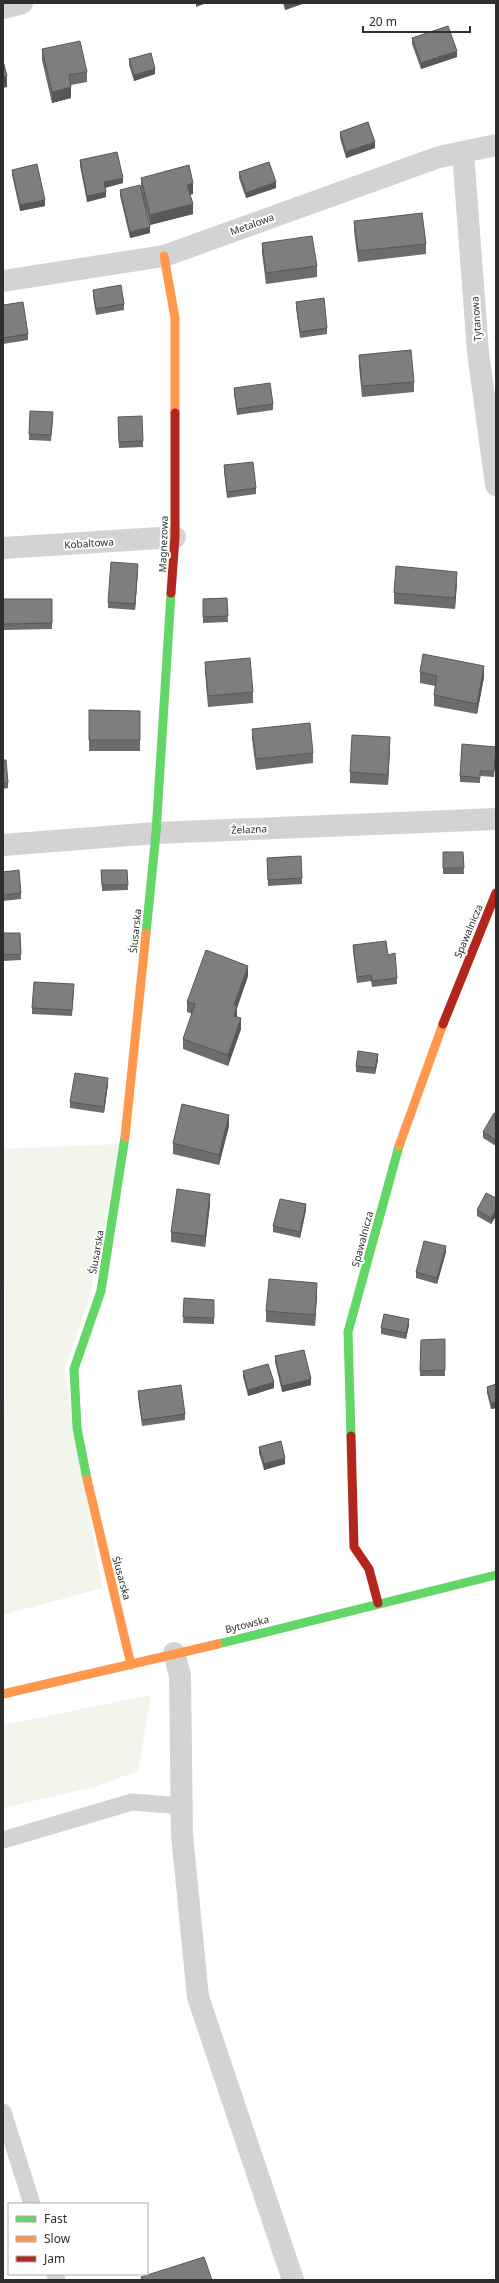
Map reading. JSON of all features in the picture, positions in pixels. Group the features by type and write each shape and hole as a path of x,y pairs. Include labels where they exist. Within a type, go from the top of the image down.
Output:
{"street":[{"path":"3,8 22,3"},
{"name":"Metalowa","path":"3,281 164,256 439,157 496,145"},
{"name":"Tytanowa","path":"463,152 478,352 496,485"},
{"name":"Magnezowa","path":"156,833 175,537 175,318 164,256"},
{"name":"Kobaltowa","path":"3,548 175,537"},
{"name":"Żelazna","path":"3,845 156,833 496,819"},
{"name":"Ślusarska","path":"131,1665 99,1535 77,1428 74,1369 101,1291 124,1151 156,833"},
{"name":"Spawalnicza","path":"378,1603 369,1569 354,1547 348,1332 395,1158 455,990 496,893"},
{"name":"Bytowska","path":"3,1694 131,1665 174,1653 496,1575"},
{"path":"174,1653 180,1674 182,1835 198,1997 293,2280"}],"lane":[{"path":"3,1840 132,1802 182,1806"},
{"path":"3,2112 32,2203"}],"shaded area":[{"path":"121,1144 89,1298 65,1369 102,1588 3,1615 5,1334 3,1149"},
{"path":"151,1695 138,1771 94,1787 3,1808 3,1725"}],"building":[{"path":"448,26 457,51 421,63 412,38"},
{"path":"80,41 87,72 69,75 71,87 52,92 42,49"},
{"path":"151,53 155,69 134,75 129,59"},
{"path":"3,61 7,76 3,77"},
{"path":"368,122 375,142 346,152 340,132"},
{"path":"117,152 123,178 104,182 106,192 87,196 80,160"},
{"path":"269,162 276,182 246,193 239,172"},
{"path":"37,164 45,200 20,205 12,170"},
{"path":"189,165 193,183 187,185 193,204 150,215 141,178"},
{"path":"140,185 150,227 130,232 120,190"},
{"path":"422,213 426,244 358,251 354,221"},
{"path":"312,236 317,266 266,273 262,243"},
{"path":"121,285 124,304 96,309 93,290"},
{"path":"324,298 327,328 300,332 296,302"},
{"path":"23,302 28,334 3,338 3,305"},
{"path":"411,350 414,382 362,386 359,355"},
{"path":"270,383 273,404 237,409 234,388"},
{"path":"30,411 53,412 51,435 29,434"},
{"path":"142,416 143,441 119,442 118,417"},
{"path":"253,462 256,488 227,492 224,465"},
{"path":"111,562 138,564 135,604 108,602"},
{"path":"396,566 457,572 455,598 394,593"},
{"path":"227,598 228,616 203,617 203,599"},
{"path":"3,599 52,599 52,623 3,624"},
{"path":"423,654 484,666 477,704 434,695 437,676 420,672"},
{"path":"250,658 253,692 208,696 205,662"},
{"path":"89,710 140,711 140,740 89,740"},
{"path":"310,723 313,753 256,759 252,729"},
{"path":"352,735 390,737 388,775 350,772"},
{"path":"462,744 496,747 494,771 480,771 480,778 460,776"},
{"path":"3,760 6,760 8,783 3,783"},
{"path":"443,852 463,852 464,868 443,868"},
{"path":"301,856 302,878 268,880 267,858"},
{"path":"19,870 21,893 3,895 3,872"},
{"path":"101,870 127,870 128,885 102,885"},
{"path":"3,933 20,933 21,954 3,955"},
{"path":"386,941 388,955 395,953 397,978 372,981 371,975 357,977 353,945"},
{"path":"206,950 248,966 234,1005 237,1006 234,1016 241,1018 228,1055 183,1039 195,1004 187,1002"},
{"path":"34,982 74,984 72,1010 32,1008"},
{"path":"358,1051 378,1054 375,1068 356,1066"},
{"path":"75,1073 108,1078 104,1107 70,1102"},
{"path":"182,1104 229,1115 219,1155 173,1143"},
{"path":"494,1113 496,1114 496,1140 483,1132"},
{"path":"177,1189 210,1194 205,1236 171,1232"},
{"path":"486,1193 496,1198 496,1210 491,1218 477,1210"},
{"path":"280,1199 306,1204 300,1232 273,1226"},
{"path":"424,1241 446,1246 437,1278 416,1272"},
{"path":"269,1279 317,1283 315,1315 266,1311"},
{"path":"184,1298 214,1300 214,1318 183,1317"},
{"path":"384,1314 409,1319 406,1333 381,1328"},
{"path":"445,1339 445,1370 420,1371 421,1340"},
{"path":"304,1350 311,1379 282,1386 275,1356"},
{"path":"268,1364 274,1382 248,1390 243,1371"},
{"path":"496,1384 496,1402 491,1403 487,1387"},
{"path":"181,1385 185,1414 142,1420 138,1391"},
{"path":"281,1441 285,1458 264,1464 259,1447"},
{"path":"204,2257 212,2280 142,2280 141,2277"}],"traffic: fast":[{"path":"146,933 156,833 171,593"},
{"path":"87,1479 77,1428 74,1369 101,1291 125,1137"},
{"path":"351,1436 348,1332 399,1146"},
{"path":"218,1644 496,1575"}],"traffic: slow":[{"path":"164,256 175,318 175,413"},
{"path":"125,1137 146,933"},
{"path":"399,1146 443,1024"},
{"path":"87,1479 131,1665"},
{"path":"3,1694 218,1644"}],"traffic: jam":[{"path":"171,593 175,537 175,413"},
{"path":"443,1024 496,893"},
{"path":"351,1436 354,1547 369,1569 378,1603"}]}
